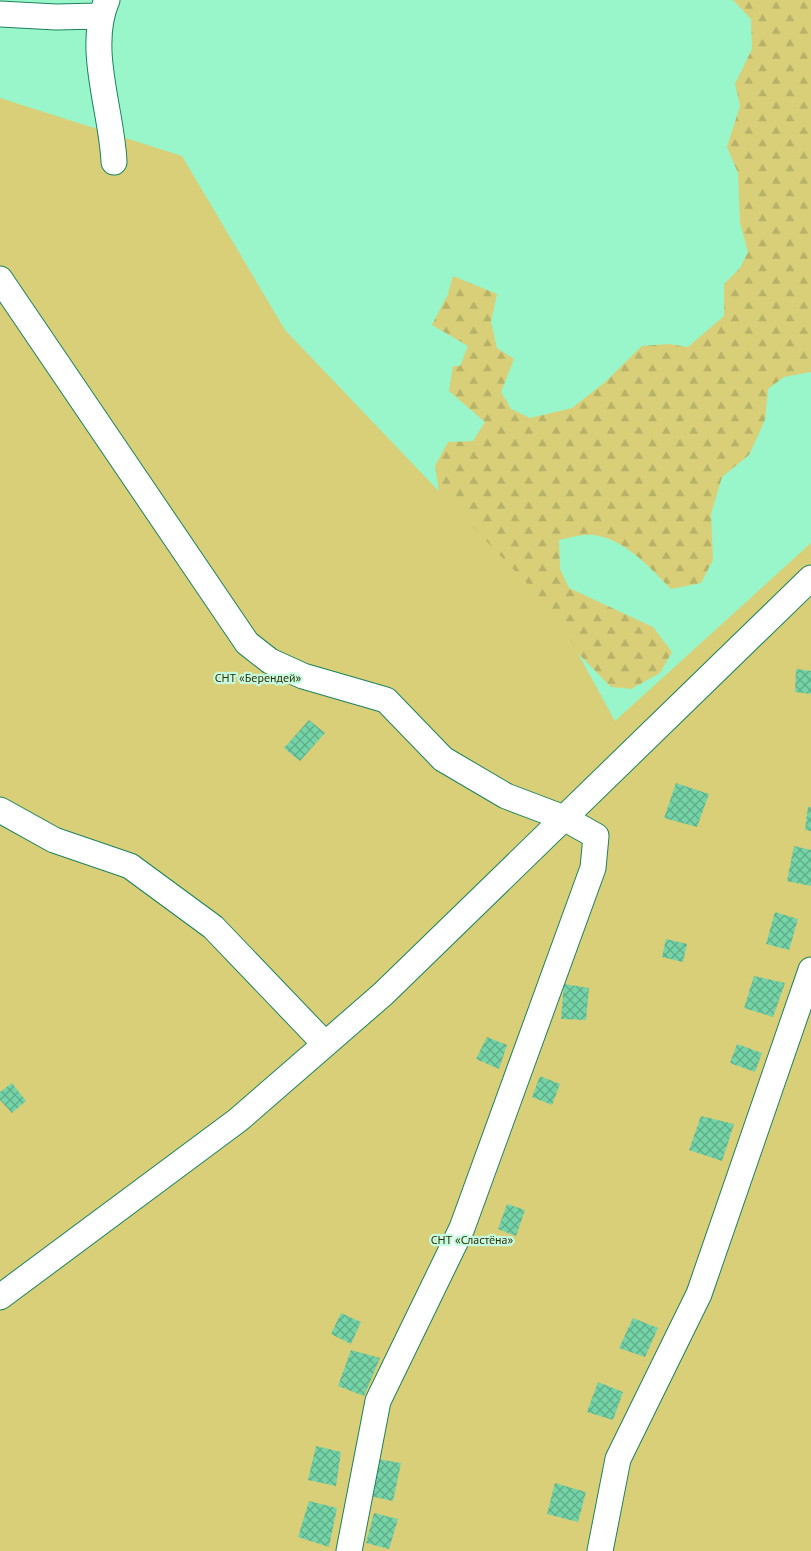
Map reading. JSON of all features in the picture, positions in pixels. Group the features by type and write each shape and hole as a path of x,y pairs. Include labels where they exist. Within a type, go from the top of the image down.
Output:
{"street":[{"path":"0,14 56,17 103,8 98,41 114,162"},
{"path":"0,278 247,643 270,662 304,676 386,700 443,758 506,796 564,818 596,836 593,868 462,1228 378,1401 349,1551"},
{"path":"0,1297 238,1120 383,994 811,578"},
{"path":"0,810 54,840 130,866 213,927 325,1044"},
{"path":"600,1551 618,1459 699,1294 811,970"}],"green space":[{"path":"733,0 811,0 811,372 784,377 768,389 765,420 749,455 722,477 711,514 713,560 701,583 671,589 632,552 609,539 583,535 559,540 560,569 569,588 653,627 672,652 660,673 631,689 611,687 443,516 435,466 448,442 473,441 485,422 449,391 453,366 460,366 468,346 432,325 448,294 453,276 497,294 491,322 497,348 514,359 501,392 511,409 530,418 572,408 604,383 642,346 669,344 688,347 724,316 724,284 740,268 748,252 740,223 738,173 727,147 740,106 735,84 752,49 751,19"},
{"path":"0,98 182,156 285,330 557,615 615,721 811,543 811,1551 0,1551"}],"building":[{"path":"796,669 811,671 811,694 795,692"},
{"path":"309,720 325,733 300,761 284,748"},
{"path":"676,783 709,794 697,827 664,818"},
{"path":"808,807 811,807 811,831 805,830"},
{"path":"794,846 811,850 811,886 787,881"},
{"path":"775,912 798,919 789,950 766,944"},
{"path":"666,939 687,944 683,962 662,957"},
{"path":"754,976 785,983 773,1017 744,1008"},
{"path":"564,984 589,988 586,1020 561,1019"},
{"path":"487,1037 507,1045 499,1069 476,1059"},
{"path":"737,1044 762,1053 755,1072 730,1063"},
{"path":"540,1076 560,1084 552,1105 532,1097"},
{"path":"12,1083 26,1101 12,1113 0,1100 0,1092"},
{"path":"701,1116 734,1124 722,1161 689,1150"},
{"path":"507,1204 525,1210 516,1236 498,1229"},
{"path":"341,1313 361,1322 351,1344 331,1334"},
{"path":"633,1318 658,1328 645,1357 619,1348"},
{"path":"351,1350 380,1358 364,1396 338,1386"},
{"path":"598,1382 623,1392 613,1420 587,1412"},
{"path":"316,1446 341,1452 336,1486 308,1480"},
{"path":"377,1459 401,1463 393,1501 370,1496"},
{"path":"555,1483 586,1492 578,1522 547,1514"},
{"path":"309,1501 337,1508 329,1547 298,1537"},
{"path":"374,1513 398,1519 389,1549 366,1543"}],"park label":[{"name":"СНТ «Берендей»","path":"258,677"},
{"name":"СНТ «Сластёна»","path":"472,1239"}]}
